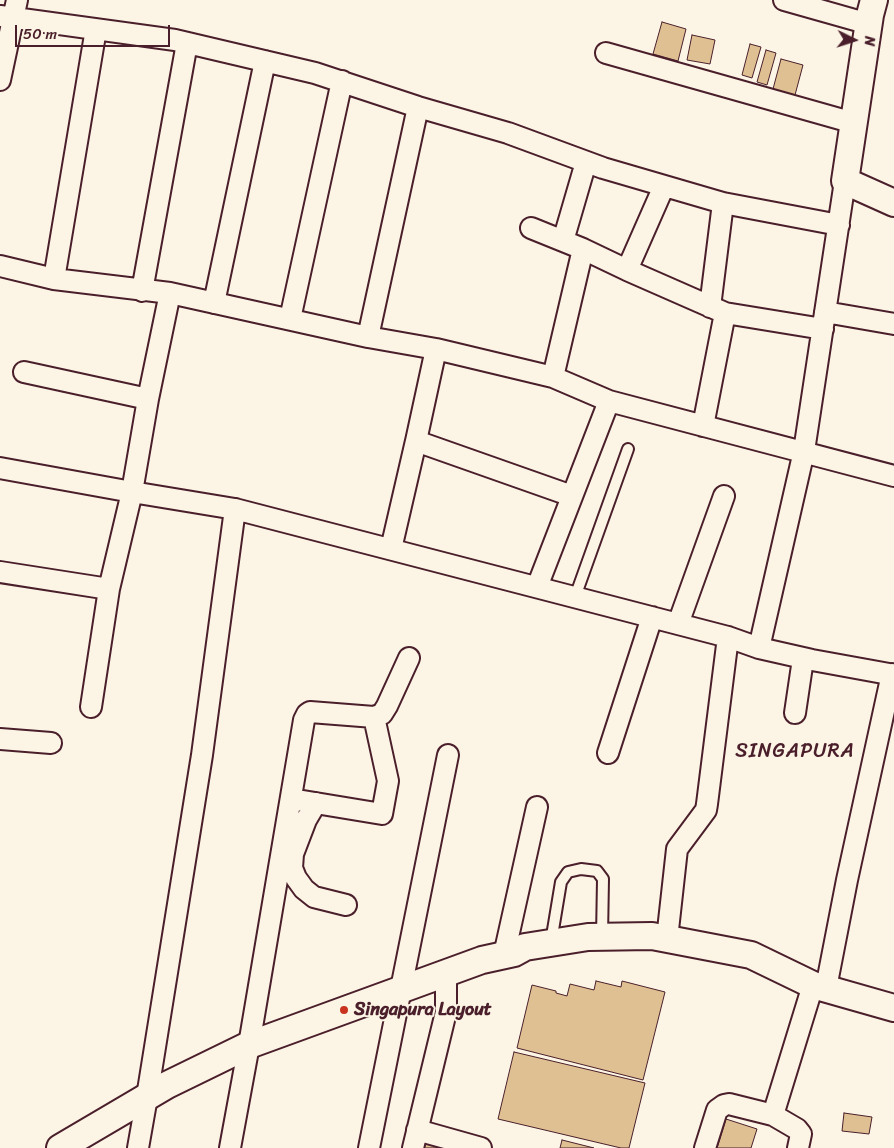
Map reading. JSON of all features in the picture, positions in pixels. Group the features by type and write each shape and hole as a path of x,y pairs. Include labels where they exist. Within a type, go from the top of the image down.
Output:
{"street":[{"path":"759,648 804,452 871,12 784,0"},
{"path":"0,80 10,12 96,29 187,43 315,73 508,133 586,162 664,186 724,203 839,225"},
{"path":"54,279 96,29"},
{"path":"142,291 187,43"},
{"path":"606,53 854,123"},
{"path":"214,303 265,61"},
{"path":"290,320 342,81"},
{"path":"368,337 418,106"},
{"path":"563,241 586,162"},
{"path":"845,181 894,203"},
{"path":"627,270 664,186"},
{"path":"703,426 717,310 724,203"},
{"path":"531,228 583,249 717,310 824,320 894,324"},
{"path":"553,378 583,249"},
{"path":"0,266 54,279 170,293 368,337 436,349 553,378 609,401 894,476"},
{"path":"91,707 109,589 132,492 148,399 170,293"},
{"path":"391,549 436,349"},
{"path":"24,372 148,399"},
{"path":"537,587 609,401"},
{"path":"416,441 572,496"},
{"path":"0,468 235,509 728,637 759,648 893,674 847,880 819,987 773,1115"},
{"path":"678,624 724,496"},
{"path":"138,1148 202,755 235,509"},
{"path":"0,572 109,589"},
{"path":"608,753 652,617"},
{"path":"666,939 677,849 706,810 708,804 728,637"},
{"path":"230,1148 250,1045 306,714 310,712 374,717 382,714 410,658"},
{"path":"795,713 803,658"},
{"path":"291,799 382,814 388,781 374,717"},
{"path":"0,739 51,743"},
{"path":"369,1148 448,754"},
{"path":"316,803 306,820 293,854 292,868 304,889 314,897 346,905"},
{"path":"504,955 537,807"},
{"path":"60,1148 167,1085 250,1045 482,960 514,953 525,947 588,937 652,936 751,955 819,987 894,1008"},
{"path":"446,973 446,1012 415,1139 481,1148"},
{"path":"705,1148 717,1110 724,1104 773,1115 797,1129 801,1134 798,1148"}],"lane":[{"path":"575,597 628,448"},
{"path":"550,943 560,882 564,876 574,870 597,871 601,875 603,885 602,937"}],"building":[{"path":"662,22 686,29 678,61 653,54"},
{"path":"692,35 715,40 710,64 687,60"},
{"path":"750,44 761,47 752,78 742,75"},
{"path":"766,50 776,53 767,85 757,82"},
{"path":"781,59 803,65 795,95 773,89"},
{"path":"596,981 621,987 622,981 665,992 643,1080 517,1048 532,985 567,996 570,984 594,990"},
{"path":"514,1052 645,1083 629,1148 621,1148 498,1119"},
{"path":"844,1113 872,1117 869,1134 842,1131"},
{"path":"726,1119 757,1129 751,1148 717,1148"},
{"path":"420,1137 465,1148 418,1148"},
{"path":"562,1140 594,1148 560,1148"}],"place":[{"name":"Singapura Layout","path":"344,1010"}],"district":[{"name":"SINGAPURA","path":"795,752"}]}
